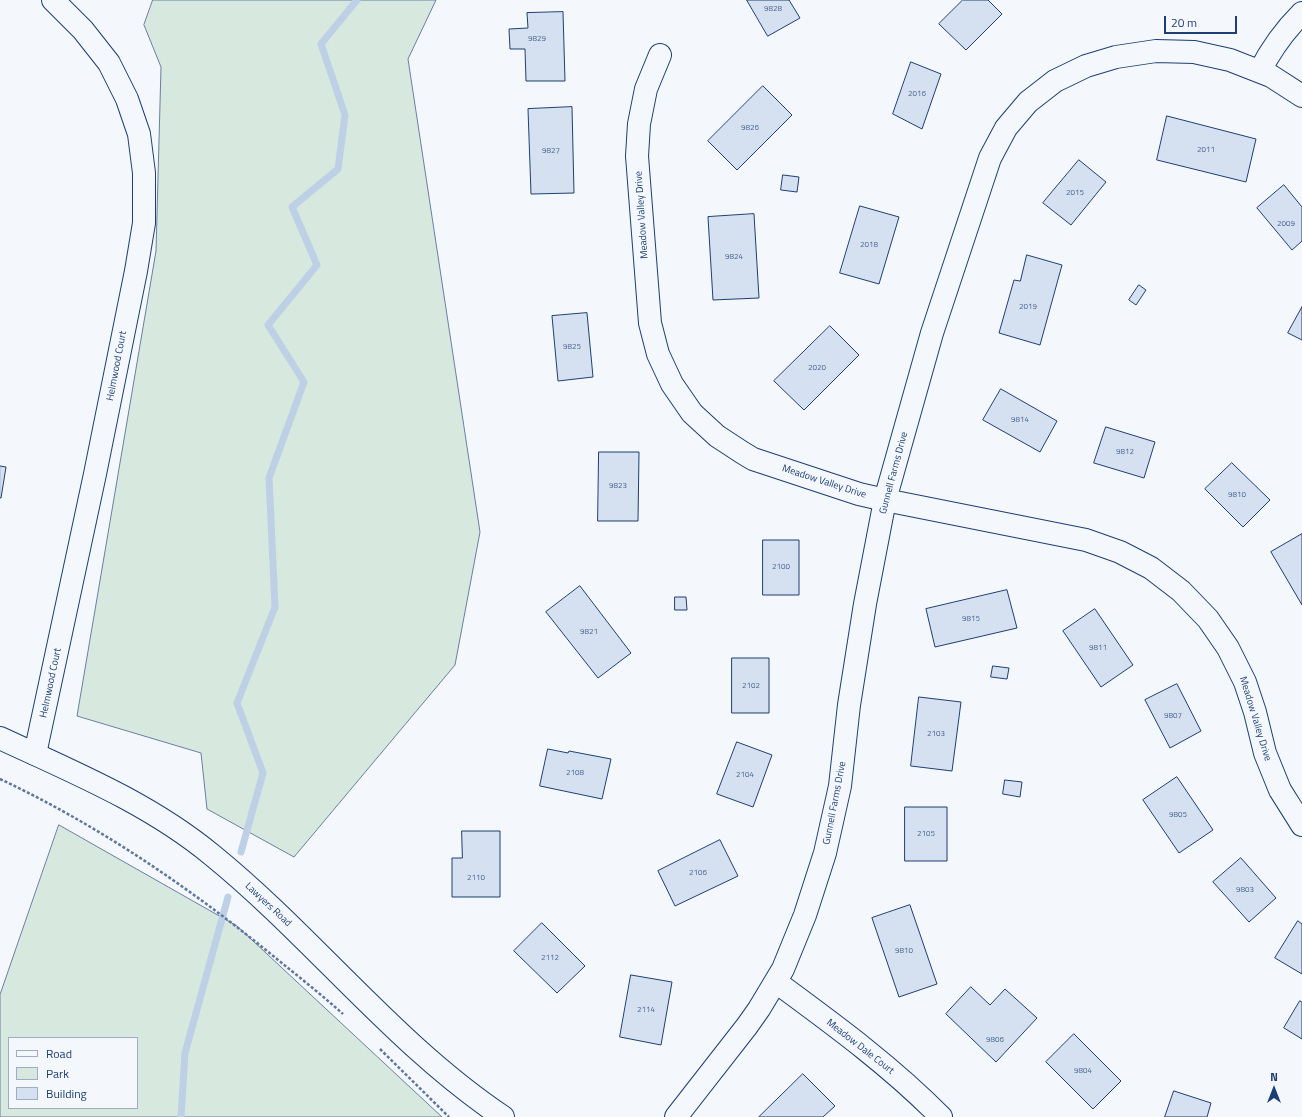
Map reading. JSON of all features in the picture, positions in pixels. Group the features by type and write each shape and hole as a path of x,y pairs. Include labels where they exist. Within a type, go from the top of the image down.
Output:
{"street":[{"name":"Helmwood Court","path":"36,754 95,474 136,271 144,223 144,172 138,134 127,99 109,63 83,30 53,0"},
{"path":"1260,71 1266,58 1286,29 1302,13"},
{"name":"Gunnell Farms Drive","path":"676,1117 747,1026 776,982 783,969 805,915 827,846 840,786 865,604 885,500 932,333 990,158 1006,128 1028,102 1055,81 1086,66 1116,57 1156,51 1194,52 1230,60 1271,76 1302,96"},
{"name":"Meadow Valley Drive","path":"660,55 646,90 639,124 637,156 650,323 658,354 672,384 692,412 716,436 753,458 859,494 1086,540 1120,552 1151,568 1181,591 1208,619 1228,648 1245,682 1255,712 1264,753 1280,790 1302,825"},
{"name":"Lawyers Road","path":"0,738 117,793 169,823 211,854 271,907 381,1015 440,1070 475,1098 503,1117"},
{"name":"Meadow Dale Court","path":"776,982 873,1055 941,1117"}],"path":[{"path":"0,779 34,794 127,849 195,895 237,926 348,1019"},
{"path":"375,1044 449,1117"}],"green space":[{"path":"153,0 436,0 408,59 480,532 455,665 294,857 207,809 201,753 77,716 156,251 161,67 144,25"},
{"path":"59,825 237,926 442,1117 0,1117 0,995"}],"building":[{"path":"747,0 789,0 800,18 768,36"},
{"path":"963,0 988,0 1002,14 966,50 939,24"},
{"path":"563,12 565,81 526,81 525,49 510,49 509,29 528,28 527,13"},
{"path":"911,62 941,74 922,129 893,114"},
{"path":"763,86 792,115 737,170 708,141"},
{"path":"572,107 574,193 531,194 528,109"},
{"path":"1167,116 1256,139 1246,182 1157,160"},
{"path":"1079,160 1106,182 1071,225 1043,203"},
{"path":"783,175 799,177 797,192 781,190"},
{"path":"1284,185 1302,207 1302,241 1292,250 1257,208"},
{"path":"860,206 899,217 879,284 840,273"},
{"path":"754,214 759,298 713,300 708,217"},
{"path":"1027,255 1062,265 1040,345 999,333 1014,280 1020,281"},
{"path":"1139,285 1146,290 1136,305 1129,300"},
{"path":"1302,307 1302,340 1288,333"},
{"path":"587,313 593,377 558,381 552,316"},
{"path":"830,326 859,355 804,410 774,381"},
{"path":"1001,389 1057,421 1040,452 983,420"},
{"path":"1106,427 1155,442 1144,478 1094,463"},
{"path":"599,452 639,452 638,521 598,521"},
{"path":"1232,463 1270,500 1243,527 1205,489"},
{"path":"0,466 6,467 1,498 0,498"},
{"path":"1302,534 1302,605 1271,552"},
{"path":"763,540 799,540 799,595 763,595"},
{"path":"580,586 631,653 598,678 546,612"},
{"path":"1007,590 1017,628 935,647 926,609"},
{"path":"675,597 686,597 687,610 675,610"},
{"path":"1095,609 1133,665 1101,687 1063,631"},
{"path":"732,658 769,658 769,713 732,713"},
{"path":"993,666 1009,668 1007,679 991,677"},
{"path":"1177,684 1201,731 1170,748 1145,700"},
{"path":"919,697 961,702 952,771 911,766"},
{"path":"737,742 772,755 753,807 717,794"},
{"path":"548,749 568,753 569,751 611,759 602,799 540,786"},
{"path":"1177,777 1213,830 1179,853 1143,800"},
{"path":"1005,780 1022,782 1020,797 1003,794"},
{"path":"905,807 947,807 947,861 905,861"},
{"path":"462,831 500,831 500,897 452,897 452,858 462,858"},
{"path":"720,840 738,876 675,906 658,871"},
{"path":"1241,858 1276,898 1249,922 1213,882"},
{"path":"910,905 937,984 899,997 872,918"},
{"path":"1298,921 1302,924 1302,974 1275,958"},
{"path":"542,923 585,966 557,993 514,951"},
{"path":"631,975 672,982 661,1045 620,1037"},
{"path":"971,987 990,1005 1005,989 1037,1018 996,1062 946,1014"},
{"path":"1300,1001 1302,1002 1302,1039 1284,1028"},
{"path":"1074,1034 1121,1081 1093,1109 1046,1062"},
{"path":"803,1074 835,1106 823,1117 759,1117"},
{"path":"1174,1091 1211,1103 1207,1117 1165,1117"}],"waterway":[{"path":"241,852 263,773 237,703 275,607 269,478 304,382 268,325 317,265 292,207 338,169 345,115 321,44 357,0"},
{"path":"181,1117 185,1053 228,897"}]}
